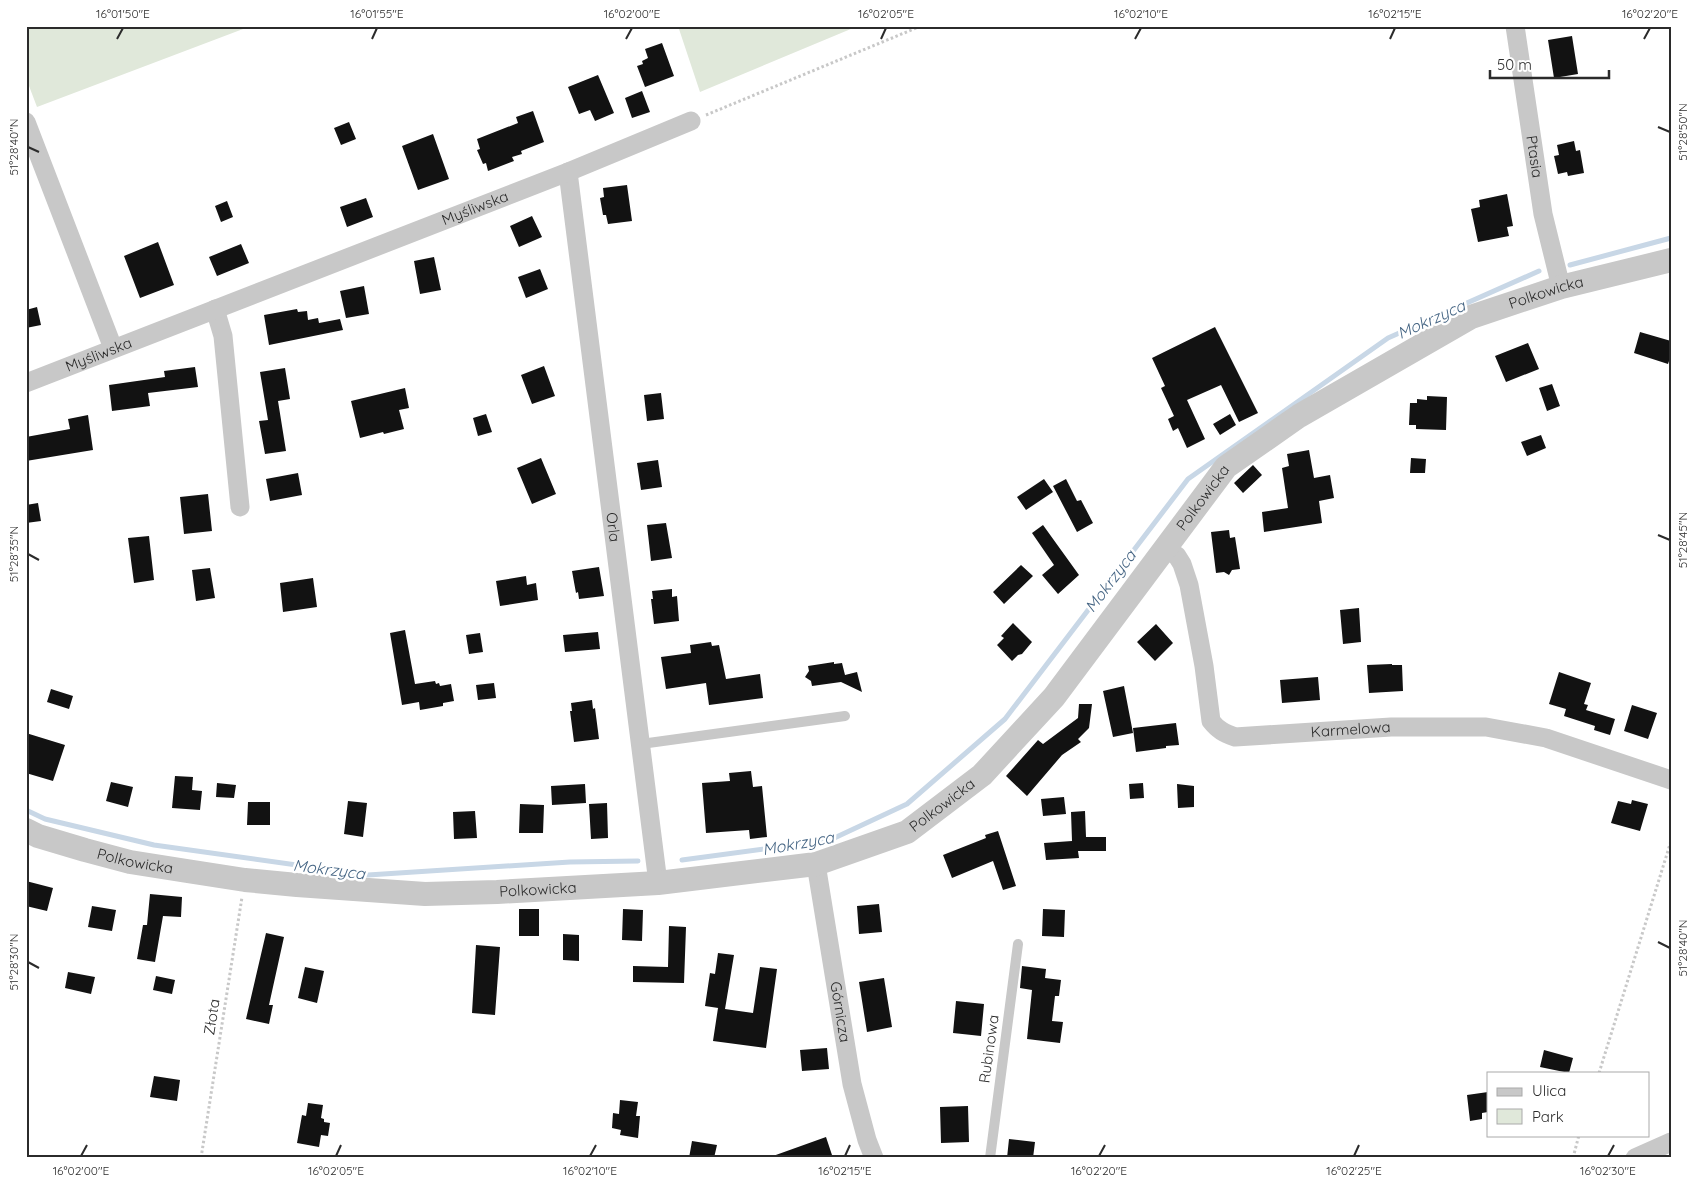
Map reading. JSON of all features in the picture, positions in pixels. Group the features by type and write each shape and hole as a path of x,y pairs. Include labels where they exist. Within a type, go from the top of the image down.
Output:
{"street":[{"name":"Ptasia","path":"1515,26 1543,214 1561,286"},
{"name":"Myśliwska","path":"26,383 568,172 691,121"},
{"path":"26,122 113,348"},
{"name":"Orla","path":"568,172 658,883"},
{"name":"Polkowicka","path":"26,830 38,836 130,862 244,880 425,894 658,883 816,864 907,832 982,775 1054,697 1226,467 1299,416 1471,317 1561,286 1671,260"},
{"path":"216,309 223,336 240,507"},
{"name":"Karmelowa","path":"1165,548 1177,556 1182,564 1189,585 1204,666 1211,721 1216,728 1224,733 1235,736 1390,727 1486,728 1546,738 1671,780"},
{"name":"Górnicza","path":"816,864 852,1084 867,1140 874,1158"},
{"path":"1635,1158 1671,1142"}],"lane":[{"path":"640,744 845,716"},
{"name":"Rubinowa","path":"990,1158 1018,944"}],"path":[{"path":"691,121 921,26"},
{"path":"1599,1072 1671,841"},
{"name":"Złota","path":"201,1158 244,880"},
{"path":"1573,1158 1579,1136"}],"green space":[{"path":"26,26 251,26 37,107 26,78"},
{"path":"678,26 858,26 700,92"}],"building":[{"path":"1572,36 1578,74 1554,78 1548,40"},
{"path":"662,43 674,76 645,87 637,66 643,64 642,61 648,58 645,49"},
{"path":"598,75 614,113 595,121 590,110 579,114 568,87"},
{"path":"642,91 650,112 632,118 625,98"},
{"path":"533,111 544,142 521,151 522,154 512,157 514,161 488,171 486,163 483,164 477,150 480,149 477,139 518,123 516,117"},
{"path":"349,122 356,139 341,145 334,128"},
{"path":"433,134 449,179 418,190 402,146"},
{"path":"1574,141 1576,151 1580,150 1584,173 1568,176 1567,172 1558,174 1554,156 1559,155 1557,145"},
{"path":"627,185 632,221 608,224 606,215 603,215 600,198 604,197 603,188"},
{"path":"1507,194 1513,226 1507,227 1509,236 1478,242 1471,209 1480,207 1479,200"},
{"path":"366,198 373,217 347,227 340,207"},
{"path":"227,201 233,217 221,222 215,206"},
{"path":"532,216 542,237 519,247 510,226"},
{"path":"158,242 174,285 140,298 124,256"},
{"path":"241,244 249,263 217,276 209,257"},
{"path":"434,257 441,290 420,294 414,261"},
{"path":"540,269 548,289 526,298 518,277"},
{"path":"364,286 369,314 346,318 340,291"},
{"path":"37,307 41,325 26,328 26,310"},
{"path":"297,309 298,312 307,311 308,320 318,318 319,323 340,319 343,330 269,345 264,315"},
{"path":"1215,327 1258,413 1239,422 1221,385 1187,400 1205,439 1187,448 1178,428 1173,431 1168,419 1174,416 1161,388 1165,386 1152,358"},
{"path":"1640,332 1671,341 1671,355 1668,364 1634,353"},
{"path":"1528,343 1539,369 1506,382 1495,356"},
{"path":"544,366 555,396 532,404 521,375"},
{"path":"195,367 198,387 148,393 150,406 112,411 109,385 165,377 164,371"},
{"path":"285,368 290,399 278,401 286,451 265,454 259,421 268,420 260,372"},
{"path":"1552,384 1560,406 1547,411 1539,388"},
{"path":"405,388 409,408 399,410 404,429 360,438 351,401"},
{"path":"661,393 664,419 647,421 644,395"},
{"path":"1427,396 1447,397 1446,430 1416,429 1416,425 1409,425 1410,403 1417,403 1417,399 1427,400"},
{"path":"486,414 492,432 478,436 473,418"},
{"path":"1230,414 1236,425 1220,435 1213,424"},
{"path":"88,415 93,450 26,461 26,437 70,429 68,419"},
{"path":"1541,435 1546,448 1527,456 1521,442"},
{"path":"1309,450 1314,478 1330,475 1334,498 1319,501 1322,523 1264,532 1262,512 1288,508 1282,468 1289,466 1287,454"},
{"path":"541,458 556,494 532,504 517,468"},
{"path":"1411,458 1426,459 1425,473 1410,473"},
{"path":"658,460 662,487 641,490 637,463"},
{"path":"1253,465 1262,475 1243,493 1234,483"},
{"path":"298,473 302,495 270,501 266,479"},
{"path":"1044,479 1053,492 1026,510 1017,497"},
{"path":"1066,479 1077,501 1081,500 1093,523 1077,532 1053,486"},
{"path":"208,494 212,531 184,534 180,497"},
{"path":"38,503 41,521 26,523 26,505"},
{"path":"666,523 672,558 651,561 647,525"},
{"path":"1043,525 1079,575 1058,594 1042,575 1054,565 1032,533"},
{"path":"1229,530 1230,538 1235,537 1240,569 1232,570 1229,575 1224,572 1216,573 1211,532"},
{"path":"149,536 154,580 134,583 128,538"},
{"path":"1021,565 1033,576 1004,604 993,592"},
{"path":"599,567 604,596 579,599 572,571"},
{"path":"210,568 215,598 196,601 192,570"},
{"path":"526,576 527,585 536,583 538,600 500,606 496,581"},
{"path":"313,578 317,607 283,612 280,583"},
{"path":"672,589 672,597 677,596 679,621 654,624 652,591"},
{"path":"1359,608 1361,642 1343,644 1340,610"},
{"path":"1013,623 1032,642 1022,654 1012,661 997,645 1004,638 1001,636"},
{"path":"1156,624 1173,643 1155,661 1137,642"},
{"path":"405,630 415,684 435,681 440,686 451,684 454,701 443,703 443,706 420,710 419,702 402,705 390,633"},
{"path":"598,632 600,649 565,652 563,635"},
{"path":"480,633 483,652 469,654 466,635"},
{"path":"711,642 712,646 719,645 726,679 760,674 763,698 709,705 706,683 666,689 661,657 691,653 690,645"},
{"path":"834,662 834,664 842,663 845,675 857,672 862,692 841,682 812,686 811,681 805,677 809,671 808,666"},
{"path":"1367,665 1402,665 1403,691 1369,693"},
{"path":"1559,672 1591,683 1584,704 1588,705 1586,710 1615,719 1610,735 1594,730 1595,726 1564,716 1566,709 1549,704"},
{"path":"1318,677 1320,700 1282,703 1280,680"},
{"path":"494,683 496,698 478,700 476,685"},
{"path":"1124,686 1133,733 1113,737 1103,691"},
{"path":"51,689 73,696 69,709 47,702"},
{"path":"592,700 593,709 595,708 599,739 574,742 570,711 572,711 571,703"},
{"path":"1079,704 1092,704 1089,728 1078,739 1081,742 1062,755 1027,796 1006,776 1038,740 1043,744 1078,718"},
{"path":"1632,705 1657,713 1648,739 1624,731"},
{"path":"1176,723 1179,745 1136,752 1133,728"},
{"path":"26,733 65,745 53,781 26,773"},
{"path":"751,771 753,787 762,786 767,837 750,839 749,830 706,833 702,783 730,781 729,773"},
{"path":"175,776 193,777 192,790 202,791 200,810 172,808"},
{"path":"111,782 133,787 128,807 106,801"},
{"path":"217,783 236,785 234,798 216,797"},
{"path":"1143,783 1144,798 1130,799 1129,784"},
{"path":"585,784 586,803 552,805 551,786"},
{"path":"1177,784 1194,786 1194,807 1178,808"},
{"path":"1064,797 1066,814 1043,816 1041,799"},
{"path":"1632,800 1648,804 1640,831 1611,823 1618,801 1631,804"},
{"path":"348,801 367,803 363,837 344,834"},
{"path":"248,802 270,802 270,825 247,825"},
{"path":"607,803 608,838 591,839 589,804"},
{"path":"520,804 544,805 543,833 519,833"},
{"path":"475,811 477,838 454,839 453,812"},
{"path":"1085,811 1086,837 1106,837 1106,851 1078,851 1079,858 1046,860 1044,843 1072,841 1071,812"},
{"path":"998,831 1016,886 1003,890 993,861 952,878 943,855 986,838 985,835"},
{"path":"26,881 53,888 47,911 26,906"},
{"path":"150,894 182,897 181,917 163,916 155,962 137,959 143,925 147,925"},
{"path":"879,904 882,932 859,934 857,906"},
{"path":"92,906 116,910 112,931 88,927"},
{"path":"519,909 539,909 539,936 519,936"},
{"path":"623,909 643,910 642,941 622,940"},
{"path":"1043,909 1065,910 1064,937 1042,936"},
{"path":"669,926 686,927 684,983 633,982 633,966 668,967"},
{"path":"266,933 284,937 269,1005 273,1005 269,1024 246,1019"},
{"path":"563,934 579,935 579,961 563,960"},
{"path":"476,945 500,947 495,1015 472,1013"},
{"path":"718,953 734,955 725,1009 705,1006 710,973 715,974"},
{"path":"1022,966 1046,969 1045,978 1061,980 1059,996 1055,996 1052,1021 1063,1022 1060,1043 1027,1039 1032,990 1020,988"},
{"path":"305,967 324,971 317,1003 298,998"},
{"path":"760,967 777,969 766,1048 713,1041 718,1008 753,1013"},
{"path":"68,972 95,977 91,994 65,988"},
{"path":"156,976 175,980 172,994 153,990"},
{"path":"884,978 892,1027 867,1032 859,982"},
{"path":"956,1001 984,1004 981,1036 953,1033"},
{"path":"827,1048 829,1069 802,1071 800,1050"},
{"path":"1544,1050 1573,1058 1569,1072 1540,1067"},
{"path":"154,1076 180,1080 177,1101 150,1097"},
{"path":"1487,1092 1487,1112 1482,1113 1482,1119 1470,1121 1467,1095"},
{"path":"620,1100 638,1102 636,1116 640,1116 638,1138 620,1135 621,1130 612,1128 613,1113 619,1114"},
{"path":"308,1103 323,1105 321,1118 324,1119 324,1122 330,1123 328,1136 321,1135 319,1147 297,1143 302,1115 306,1116"},
{"path":"968,1106 969,1142 941,1143 940,1107"},
{"path":"826,1137 833,1158 773,1158 773,1156"},
{"path":"1009,1139 1035,1142 1033,1158 1007,1158"},
{"path":"692,1141 717,1145 714,1158 689,1158"}],"waterway":[{"name":"Mokrzyca","path":"1570,265 1671,238"},
{"name":"Mokrzyca","path":"682,860 830,840 907,804 1005,719 1188,479 1388,338 1539,271"},
{"name":"Mokrzyca","path":"26,810 45,819 154,845 368,875 570,862 638,861"}]}
